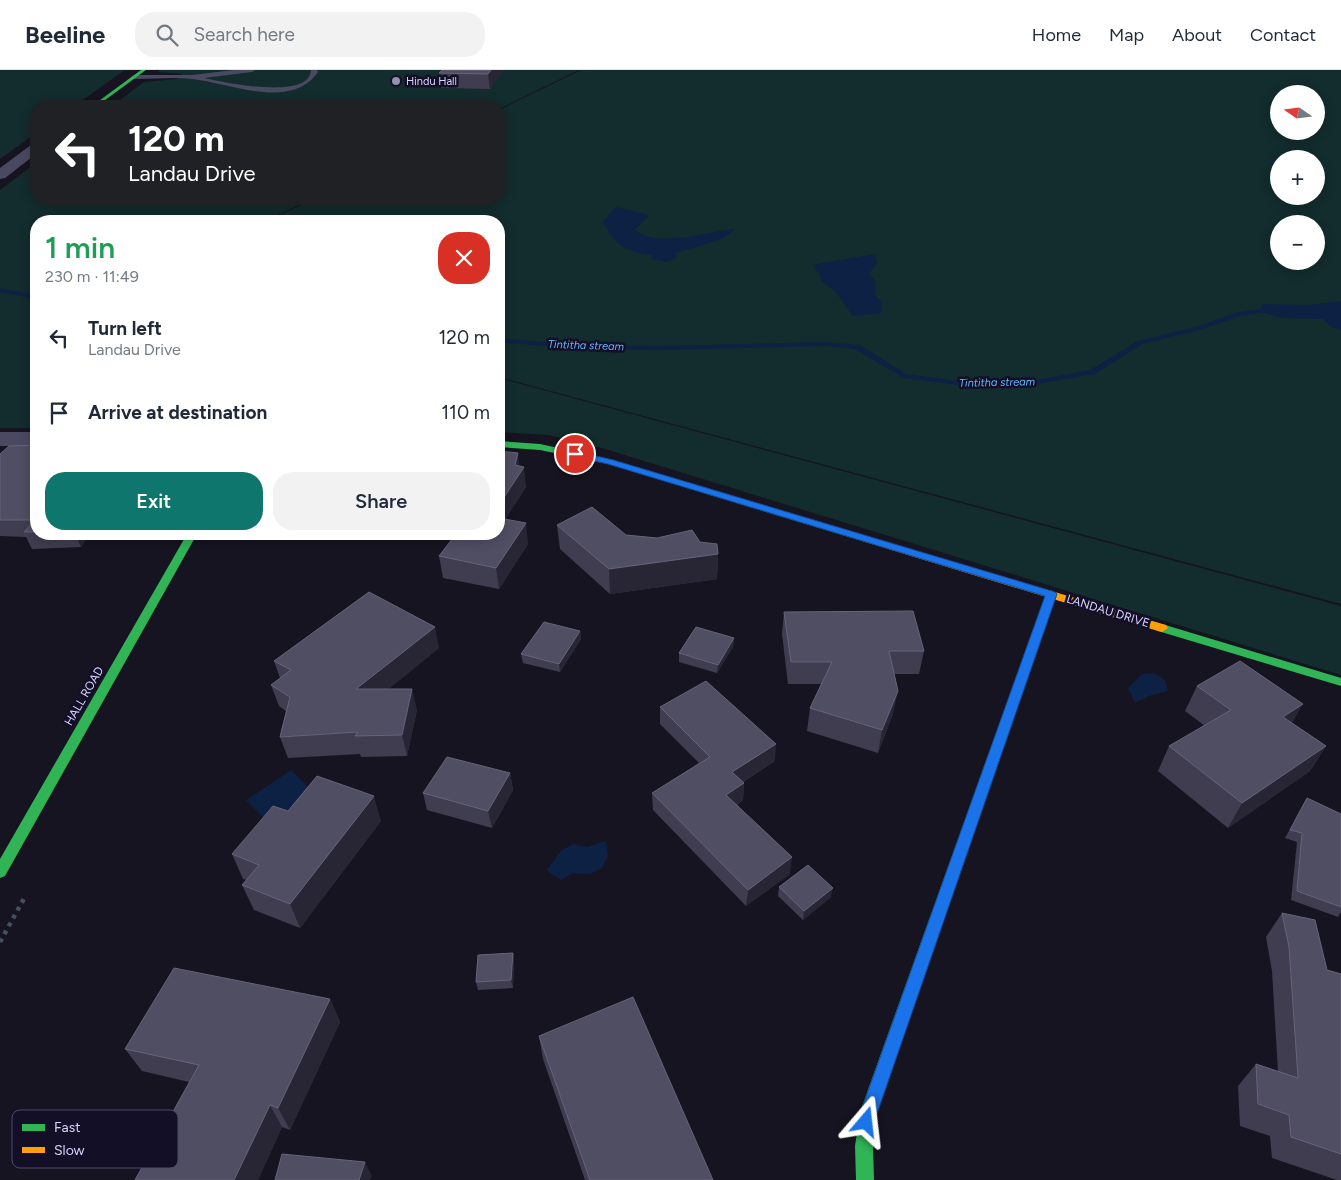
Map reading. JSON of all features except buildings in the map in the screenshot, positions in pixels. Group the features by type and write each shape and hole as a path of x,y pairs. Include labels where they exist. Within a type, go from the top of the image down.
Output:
{"street":[{"path":"102,100 139,73"},
{"path":"0,175 30,152"},
{"path":"0,439 30,439"},
{"name":"LANDAU DRIVE","path":"505,444 540,447 610,462 1341,682"},
{"name":"HALL ROAD","path":"0,872 189,540"},
{"path":"865,1180 863,1148 868,1112 1051,594"}],"lane":[{"path":"192,78 252,70"},
{"path":"139,73 192,78 276,93 301,85 312,78 314,70"}],"green space":[{"path":"0,70 125,70 82,100 30,100 30,137 0,159"},
{"path":"160,70 579,70 505,106 505,100 120,100 144,82 177,79 182,74 158,72"},
{"path":"581,70 1341,70 1341,604 505,379 505,215 280,215 301,205 505,205 505,107"},
{"path":"30,168 30,205 299,205 278,215 30,215 30,428 0,428 0,190"},
{"path":"505,380 1341,606 1341,675 602,448 548,435 505,432"}],"water":[{"path":"616,207 649,215 635,230 656,238 669,239 735,229 722,239 676,253 676,258 667,262 651,259 653,255 629,250 617,243 603,222"},
{"path":"875,254 877,263 869,273 876,283 875,295 882,302 881,313 853,316 835,291 822,282 819,273 812,265"},
{"path":"1341,301 1341,330 1331,327 1323,319 1281,318 1260,311 1263,304 1308,305"},
{"path":"1154,673 1165,680 1168,691 1149,696 1135,703 1128,688 1142,674"},
{"path":"291,770 313,792 269,823 246,800"},
{"path":"606,841 608,856 602,868 590,874 573,873 561,880 546,870 562,850 573,844 587,847"}],"waterway":[{"name":"Tintitha stream","path":"0,290 30,296"},
{"name":"Tintitha stream","path":"505,341 579,347 662,348 825,344 857,347 904,376 967,384 1031,383 1092,372 1140,342 1201,328 1239,314 1273,310"}],"traffic: fast":[{"path":"102,100 144,70"},
{"path":"505,444 540,447 610,462 866,539"},
{"path":"0,872 189,540"},
{"path":"865,1180 864,1146 868,1112 1051,594"},
{"path":"1162,628 1341,682"}],"traffic: slow":[{"path":"866,539 1162,628"}],"place":[{"name":"Hindu Hall","path":"396,81"}],"route":[{"path":"575,454 610,462 1051,594 866,1122"}]}
